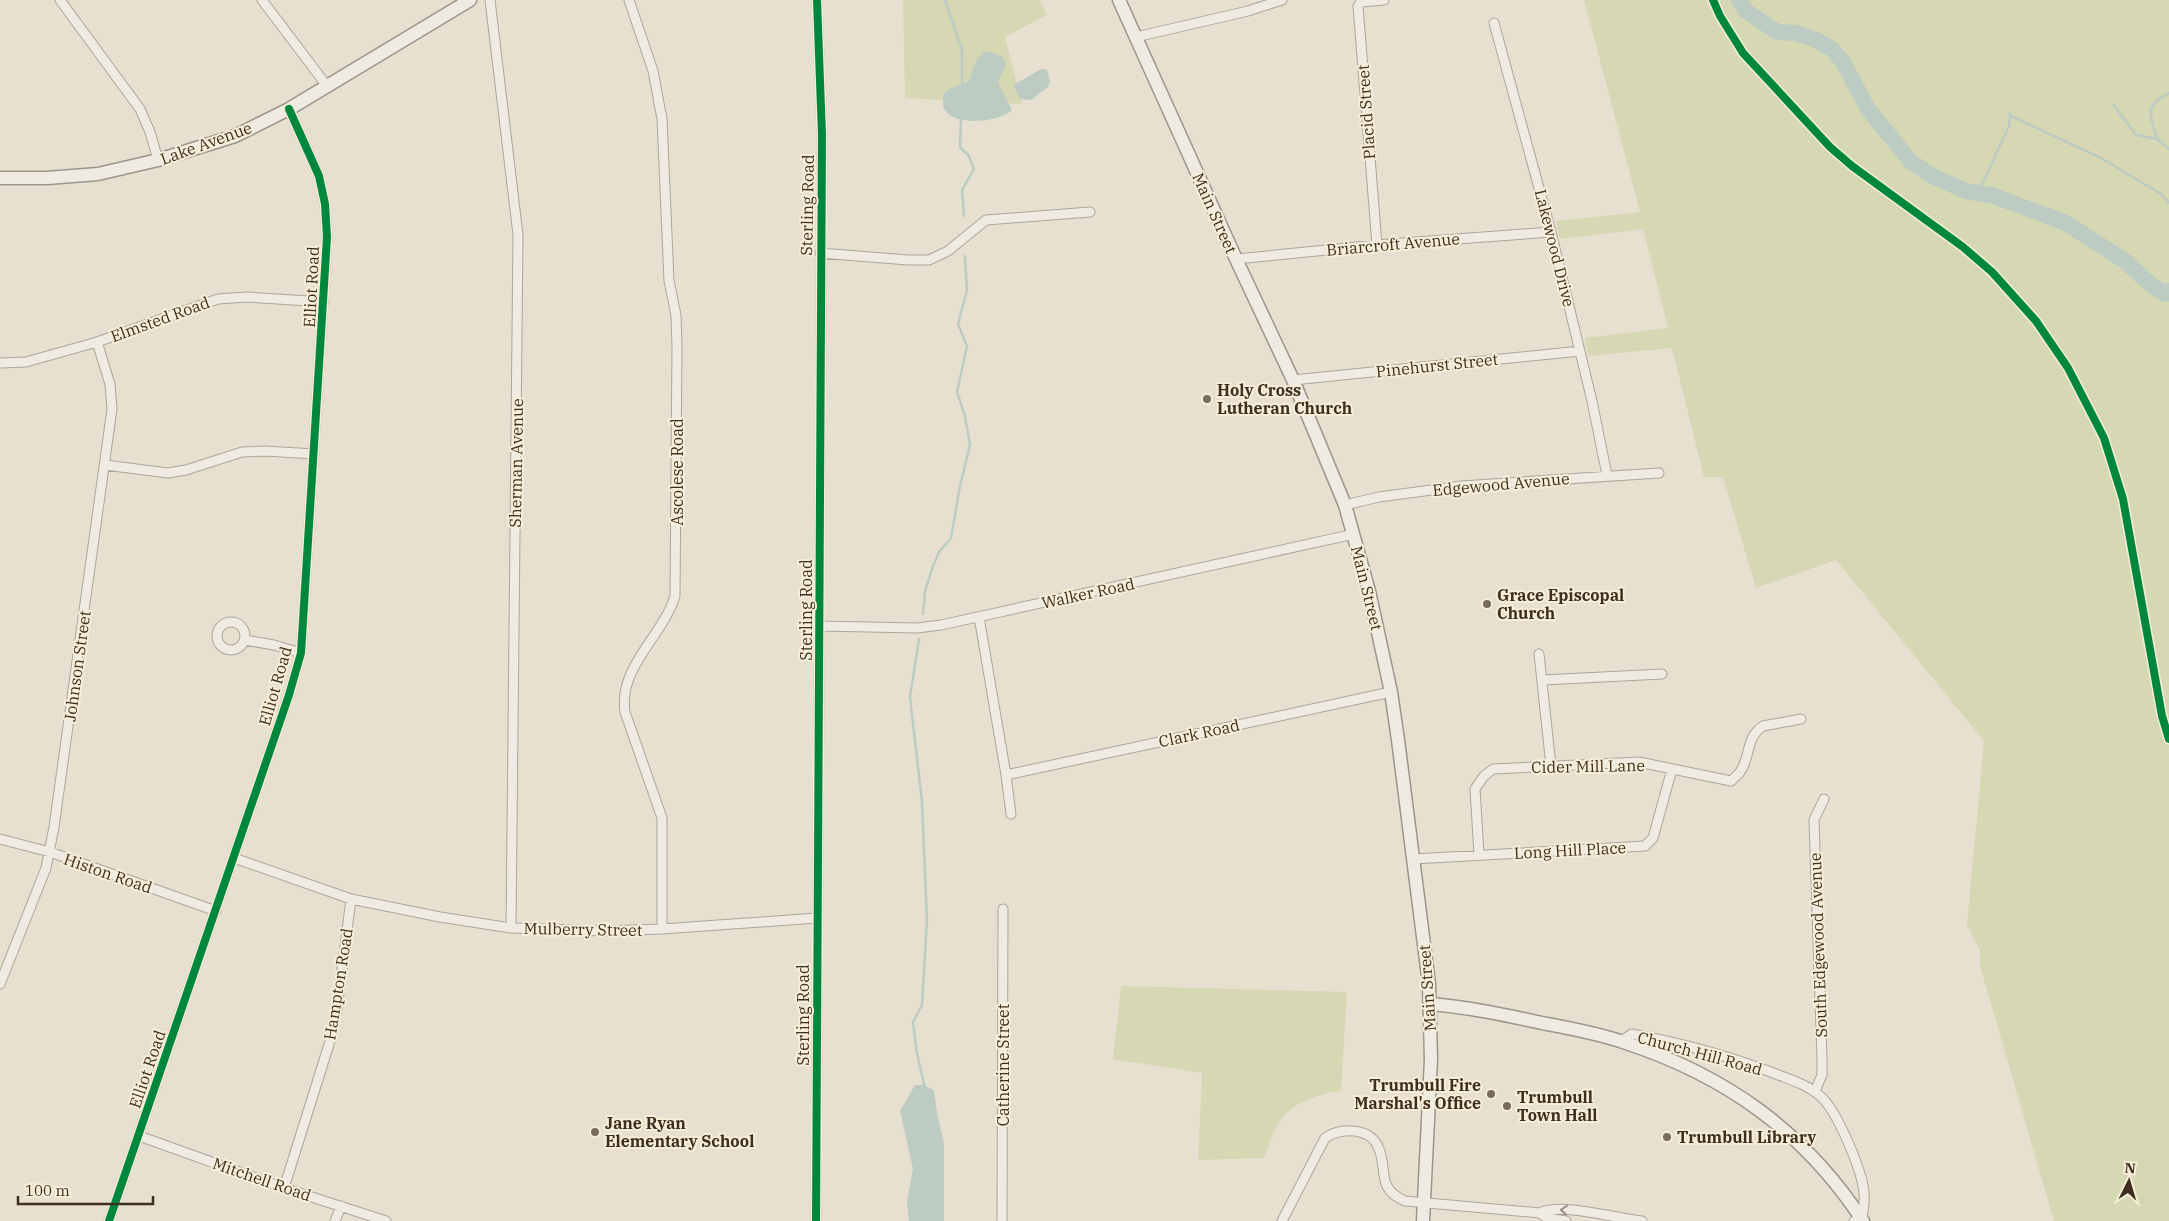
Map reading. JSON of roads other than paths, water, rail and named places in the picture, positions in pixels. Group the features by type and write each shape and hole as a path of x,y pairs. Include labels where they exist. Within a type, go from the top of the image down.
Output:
{"main road":[{"name":"Lake Avenue","path":"0,178 47,178 98,174 158,160 235,136 289,108 470,0"},
{"name":"Main Street","path":"1119,0 1293,380 1345,505 1369,591 1391,692 1430,1004 1431,1059 1422,1221"},
{"name":"Church Hill Road","path":"1430,1004 1513,1017 1621,1041 1664,1056 1703,1074 1758,1108 1811,1156 1840,1189 1860,1220"}],"street":[{"path":"60,0 140,109 150,132 158,160"},
{"path":"262,0 327,86"},
{"name":"Sherman Avenue","path":"490,0 518,235 511,928"},
{"name":"Ascolese Road","path":"629,0 653,71 662,119 669,281 676,314 678,376 675,596 667,616 629,677 624,701 625,712 662,818 662,929"},
{"name":"Sterling Road","path":"816,1221 822,135 817,0"},
{"name":"Placid Street","path":"1377,245 1358,6 1361,2 1384,0"},
{"path":"1136,37 1282,1"},
{"name":"Lakewood Drive","path":"1494,23 1551,232 1580,351 1607,475"},
{"name":"Elliot Road","path":"109,1221 234,858 301,653 327,247 325,204 318,176 289,108"},
{"path":"820,253 928,260 948,251 986,220 1090,212"},
{"name":"Briarcroft Avenue","path":"1236,259 1377,245 1551,232"},
{"name":"Elmsted Road","path":"0,363 26,362 97,342 218,299 247,297 324,302"},
{"name":"Johnson Street","path":"0,984 46,868 50,852 112,409 110,384 97,342"},
{"name":"Pinehurst Street","path":"1293,380 1580,351"},
{"path":"105,464 168,473 186,470 242,452 265,450 314,454"},
{"name":"Edgewood Avenue","path":"1345,505 1370,498 1414,491 1607,475 1659,473"},
{"name":"Walker Road","path":"820,626 917,628 979,617 1354,534"},
{"path":"979,617 1011,814"},
{"path":"245,640 274,645 301,653"},
{"path":"1539,654 1551,766"},
{"path":"1543,680 1662,674"},
{"name":"Clark Road","path":"1006,775 1391,692"},
{"name":"Cider Mill Lane","path":"1479,855 1475,790 1484,776 1493,769 1639,762 1731,780 1740,772 1752,735 1758,729 1763,726 1801,719"},
{"name":"Long Hill Place","path":"1413,859 1645,846 1653,838 1672,769"},
{"name":"South Edgewood Avenue","path":"1815,1091 1822,1075 1822,1059 1814,820 1824,799"},
{"name":"Histon Road","path":"0,839 50,852 216,911"},
{"path":"234,858 351,899"},
{"name":"Mulberry Street","path":"351,899 440,917 511,928 604,931 662,929 817,918"},
{"name":"Hampton Road","path":"284,1188 331,1038 337,1009 351,899"},
{"name":"Catherine Street","path":"1002,1221 1003,909"},
{"name":"Church Hill Road","path":"1621,1041 1632,1034 1662,1040 1743,1061 1815,1091 1832,1109 1852,1154 1864,1193 1860,1220"},
{"path":"1282,1221 1320,1144 1325,1138 1339,1130 1356,1131 1373,1141 1379,1148 1385,1184 1394,1196 1405,1201 1540,1213 1552,1210 1584,1217 1614,1215 1620,1220 1642,1221"},
{"name":"Mitchell Road","path":"139,1136 284,1188 386,1221"},
{"path":"335,1221 341,1206"},
{"path":"1540,1213 1547,1218 1566,1221"}],"waterway":[{"path":"945,0 962,50 962,88"},
{"path":"1739,0 1746,11 1777,32 1795,33 1814,39 1832,49 1843,62 1868,109 1911,162 1936,178 1966,191 1994,196 2066,223 2125,261 2150,284 2165,294 2169,291"},
{"path":"2157,138 2151,117 2152,107 2161,97 2169,93"},
{"path":"2113,104 2136,135 2157,139 2169,149"},
{"path":"1978,193 2009,126 2010,112"},
{"path":"961,116 960,147 969,156 974,169 962,190 964,216"},
{"path":"2011,116 2101,158 2161,194 2169,203"},
{"path":"923,614 925,591 933,566 939,552 951,538 960,486 970,445 965,416 957,392 967,346 958,324 967,290 965,256"},
{"path":"919,639 910,697 922,802 927,920 922,1005 913,1022 917,1054 925,1088"}],"place":[{"name":"Holy Cross Lutheran Church","path":"1207,399"},
{"name":"Grace Episcopal Church","path":"1487,604"},
{"name":"Trumbull Fire Marshal's Office","path":"1491,1094"},
{"name":"Trumbull Town Hall","path":"1507,1106"},
{"name":"Jane Ryan Elementary School","path":"595,1132"},
{"name":"Trumbull Library","path":"1667,1137"}]}
